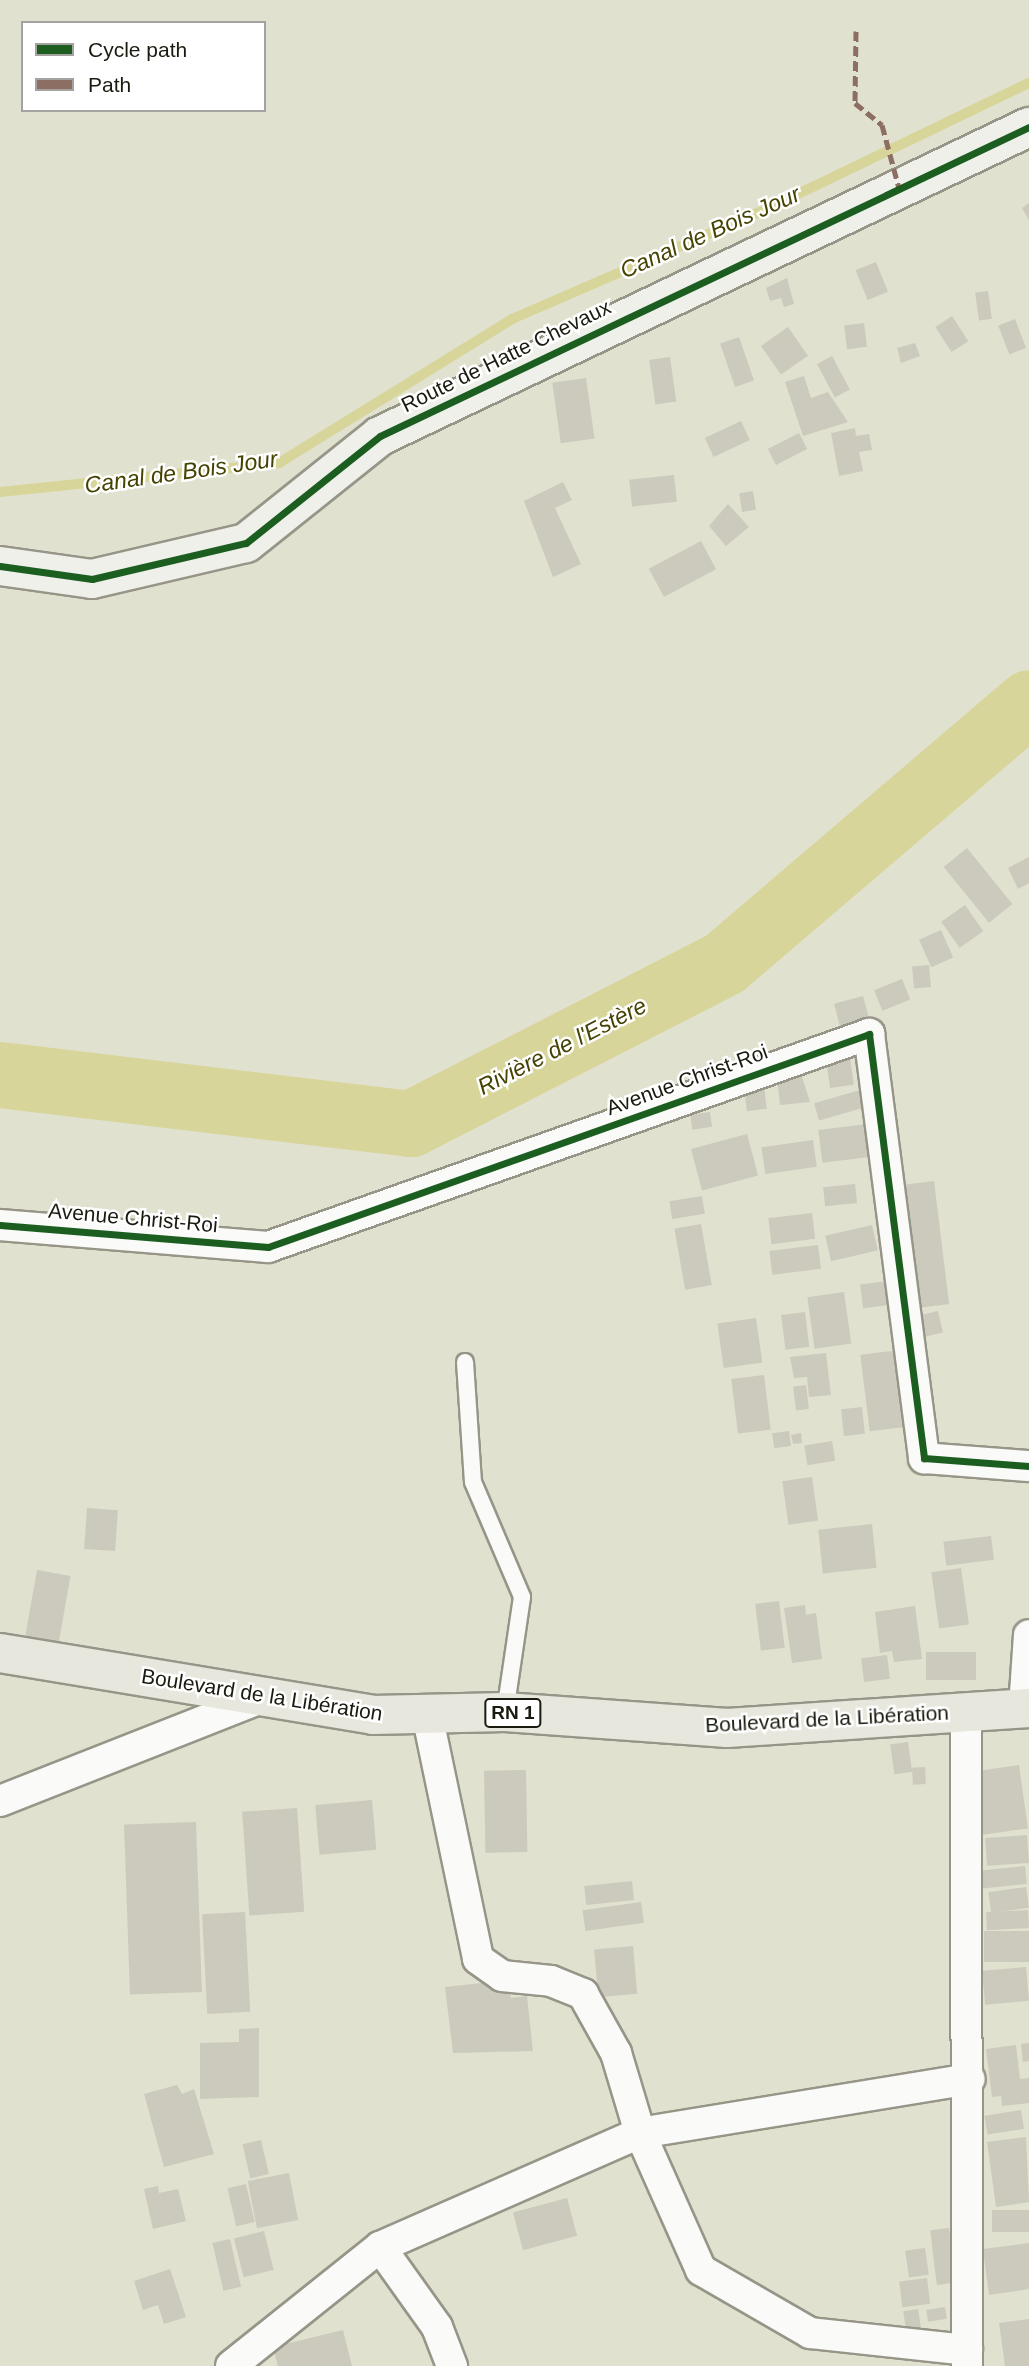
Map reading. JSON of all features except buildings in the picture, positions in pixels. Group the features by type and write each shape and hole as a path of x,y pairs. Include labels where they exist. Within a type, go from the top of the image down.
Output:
{"main road":[{"name":"Boulevard de la Libération","path":"0,1653 373,1715 506,1712 727,1728 1027,1709"}],"street":[{"name":"Route de Hatte Chevaux","path":"0,566 92,579 246,543 380,436 1029,127"},
{"name":"Avenue Christ-Roi","path":"0,1225 268,1247 869,1034 924,1458 1029,1466"},
{"path":"1027,1709 1029,1635"},
{"path":"0,1801 262,1698"},
{"path":"427,1714 478,1959 502,1976 551,1981 583,1994 616,2053 640,2133 701,2270 810,2333 967,2358 970,2079 966,1712"},
{"path":"231,2366 380,2247 640,2133 970,2079"},
{"path":"380,2247 437,2327 452,2366"}],"lane":[{"path":"465,1362 473,1482 522,1597 506,1712"}],"waterway":[{"name":"Canal de Bois Jour","path":"0,492 279,463 512,319 769,208 1029,83"},
{"name":"Rivière de l'Estère","path":"0,1075 411,1124 725,963 1029,703"}],"marked path":[{"path":"856,31 855,103 882,125 899,188"}],"cycle path":[{"path":"0,566 92,579 246,543 380,436 1029,127"},
{"path":"0,1225 268,1247 869,1034 924,1458 1029,1466"}]}
